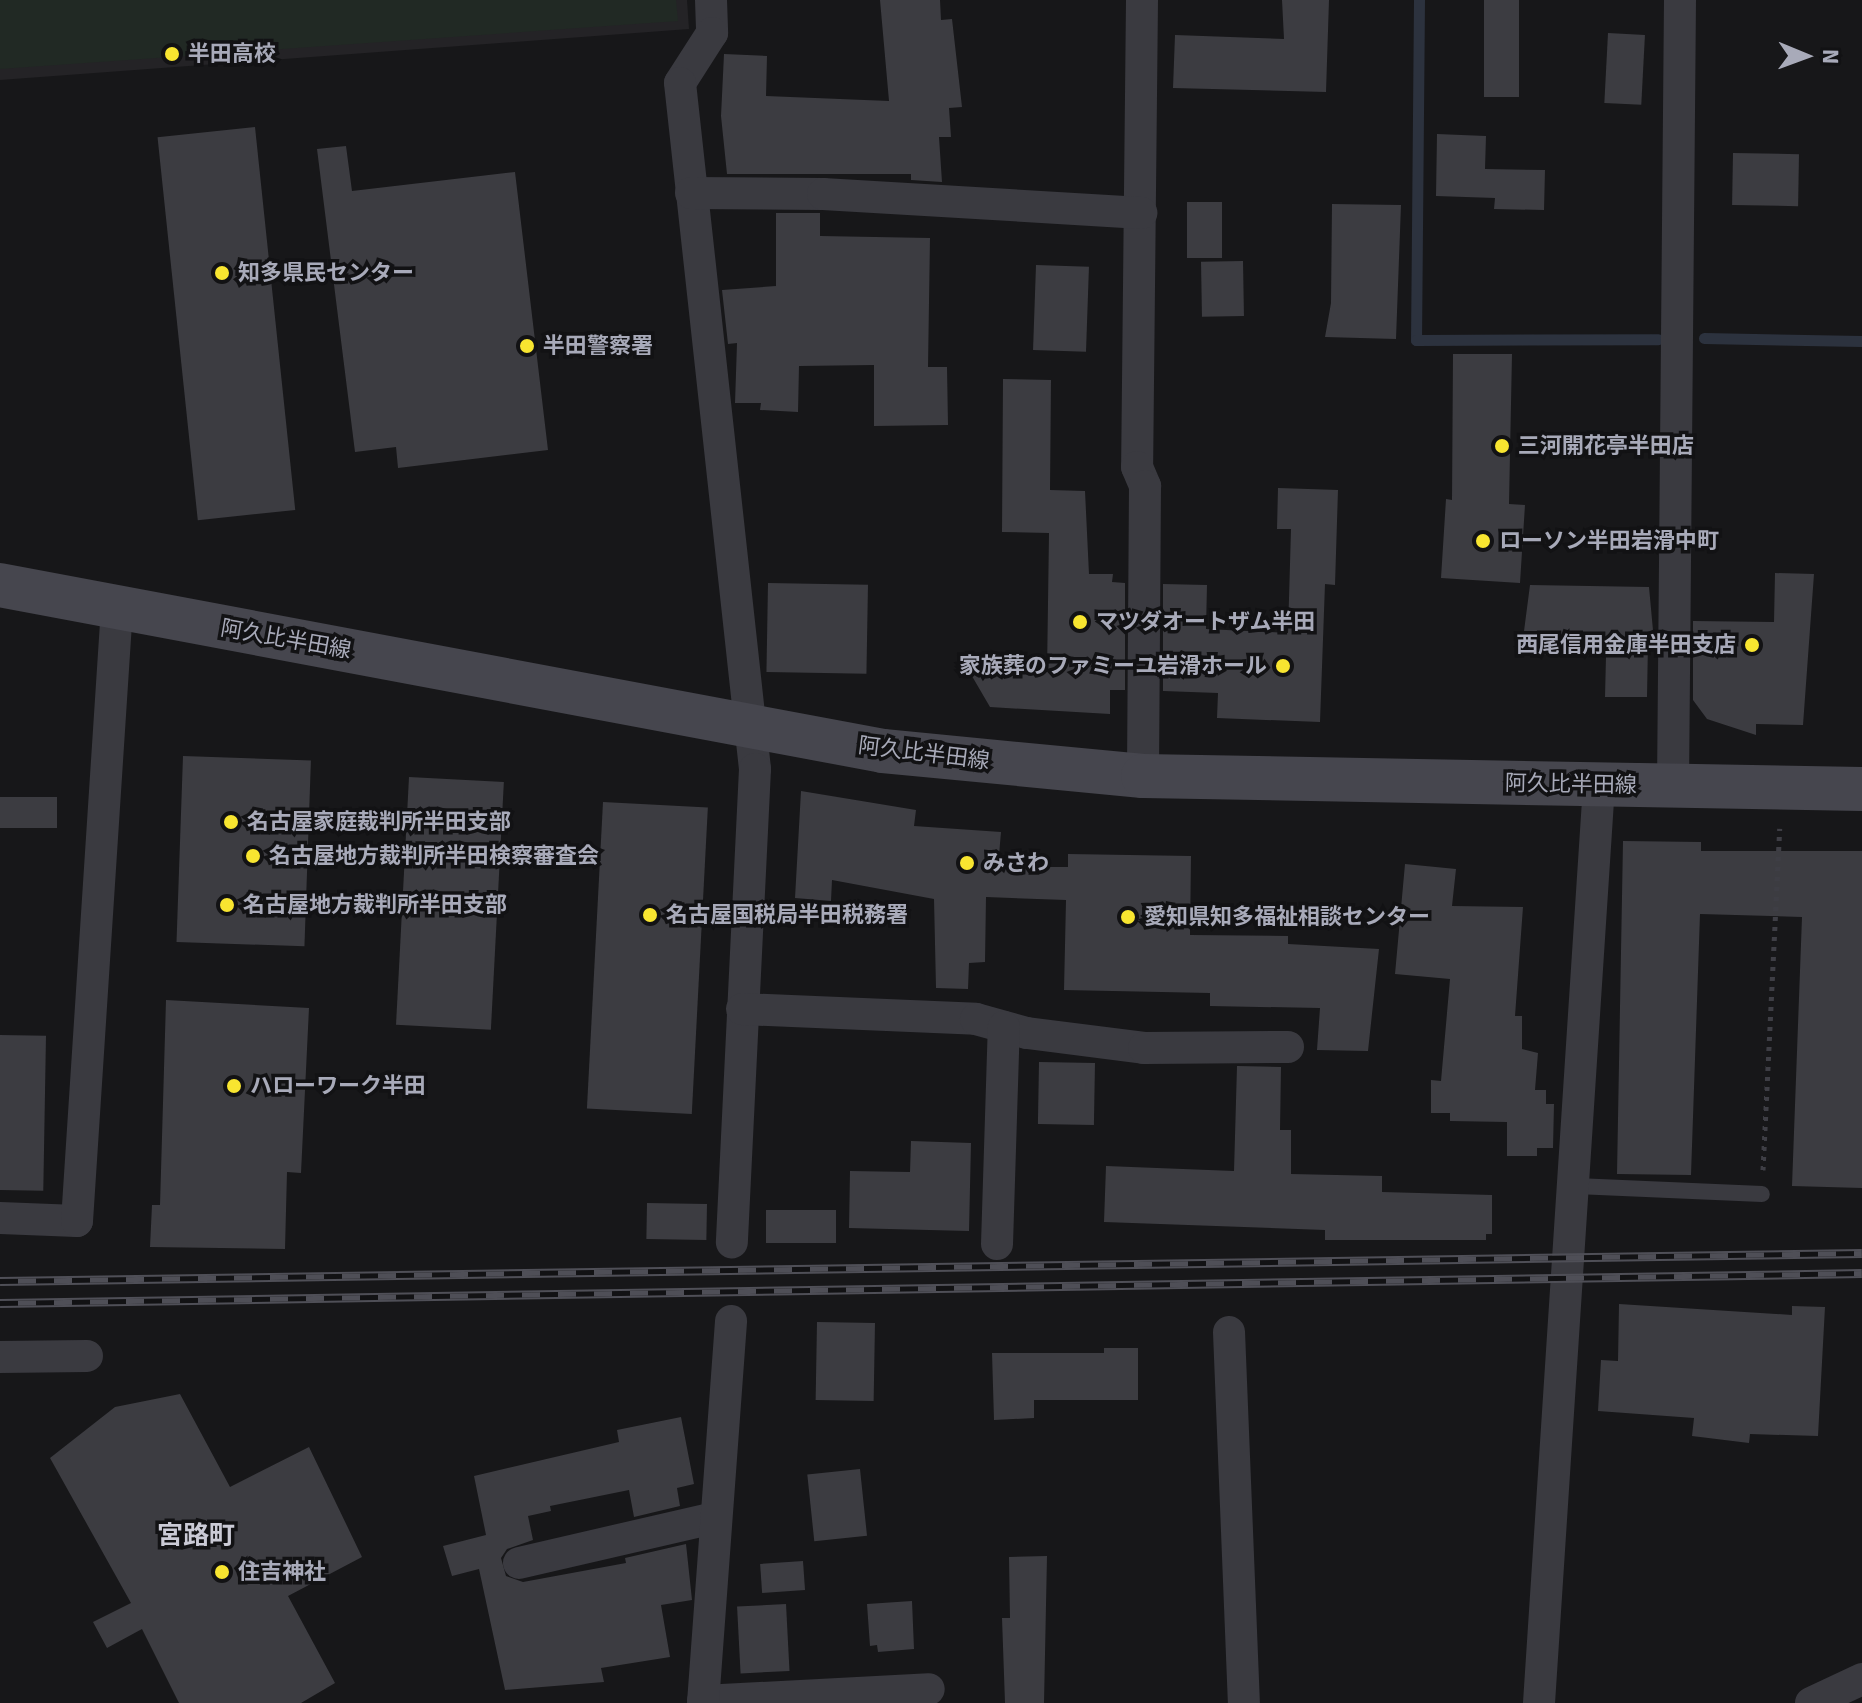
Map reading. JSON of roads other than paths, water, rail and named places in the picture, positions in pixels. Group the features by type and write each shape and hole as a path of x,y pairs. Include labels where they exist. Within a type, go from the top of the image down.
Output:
{"main road":[{"name":"阿久比半田線","path":"0,585 883,751 1143,776 1862,789"}],"street":[{"path":"711,0 712,33 680,83 755,769 732,1242"},
{"path":"1142,0 1137,467 1145,486 1143,776"},
{"path":"1673,786 1680,0"},
{"path":"691,193 823,194 1141,213"},
{"path":"0,1218 77,1221 117,608"},
{"path":"1539,1703 1576,1186 1599,784"},
{"path":"742,1009 976,1019 1004,1027 1144,1048 1288,1047"},
{"path":"997,1244 1004,1027"},
{"path":"731,1321 714,1518 703,1702 929,1689"},
{"path":"1229,1332 1244,1703"},
{"path":"0,1357 87,1356"},
{"path":"519,1563 714,1518"},
{"path":"1811,1703 1862,1679"}],"lane":[{"path":"1576,1186 1762,1194"}],"waterway":[{"path":"1419,0 1416,340 1658,339"},
{"path":"1704,338 1862,341"}],"railway":[{"path":"0,1281 1862,1253"},
{"path":"0,1303 1862,1273"}],"place":[{"name":"半田高校","path":"172,54"},
{"name":"知多県民センター","path":"222,273"},
{"name":"半田警察署","path":"527,346"},
{"name":"三河開花亭半田店","path":"1502,446"},
{"name":"ローソン半田岩滑中町","path":"1483,541"},
{"name":"マツダオートザム半田","path":"1080,622"},
{"name":"西尾信用金庫半田支店","path":"1752,645"},
{"name":"家族葬のファミーユ岩滑ホール","path":"1283,666"},
{"name":"名古屋家庭裁判所半田支部","path":"231,822"},
{"name":"名古屋地方裁判所半田検察審査会","path":"253,856"},
{"name":"みさわ","path":"967,863"},
{"name":"名古屋地方裁判所半田支部","path":"227,905"},
{"name":"名古屋国税局半田税務署","path":"650,915"},
{"name":"愛知県知多福祉相談センター","path":"1128,917"},
{"name":"ハローワーク半田","path":"234,1086"},
{"name":"住吉神社","path":"222,1572"}],"district":[{"name":"宮路町","path":"196,1537"}]}
